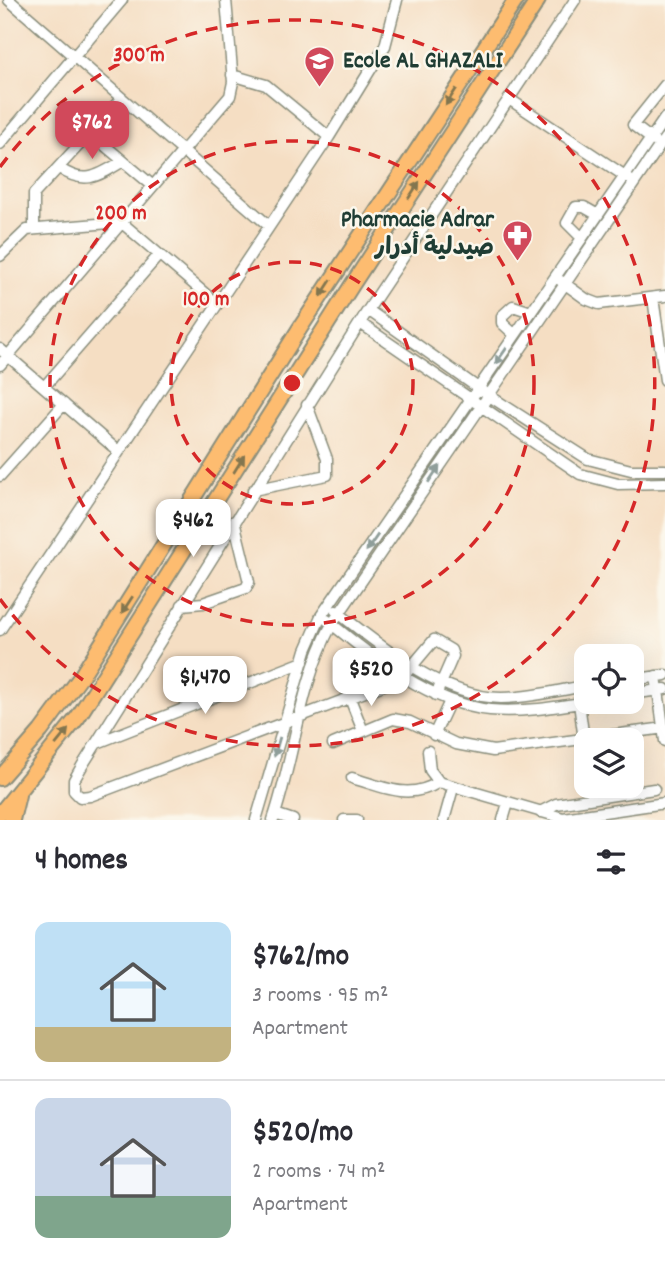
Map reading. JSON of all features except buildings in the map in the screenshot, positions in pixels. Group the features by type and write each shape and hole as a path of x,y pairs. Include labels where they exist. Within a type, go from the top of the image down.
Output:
{"highway":[{"path":"0,778 41,731 80,678 300,328 516,0"},
{"path":"0,814 78,717 359,274 538,0"},
{"path":"12,820 20,791"}],"street":[{"path":"9,0 268,225"},
{"path":"0,144 122,0"},
{"path":"0,365 4,352 230,96 232,75 226,0"},
{"path":"0,630 329,137 386,46 397,0"},
{"path":"436,695 453,656 439,641 430,642 404,676 109,790 80,797 74,791 74,780 96,743 307,405 575,0"},
{"path":"232,75 266,85 329,137"},
{"path":"293,820 274,817 299,715 318,653 332,624 662,142 650,139 633,125 665,85"},
{"path":"34,229 34,194 122,98"},
{"path":"509,99 635,182"},
{"path":"256,820 303,662 321,616 665,118"},
{"path":"91,134 153,186"},
{"path":"59,168 75,177 97,176 122,161"},
{"path":"582,238 567,223 569,216 576,207 584,207 598,215"},
{"path":"0,256 19,236 34,229 121,222 216,303"},
{"path":"44,387 159,255"},
{"path":"555,277 599,304 665,296"},
{"path":"653,298 665,380"},
{"path":"515,335 502,323 502,316 513,306 531,312"},
{"path":"368,310 488,395 588,459 631,470 665,470"},
{"path":"360,323 580,474 618,484 665,483"},
{"path":"4,352 118,451"},
{"path":"0,476 64,404"},
{"path":"253,491 327,475 327,459 307,405"},
{"path":"182,605 203,603 246,588 249,582 234,521"},
{"path":"328,606 412,666 441,683 474,695 502,698 574,688"},
{"path":"321,616 404,676 450,701 502,711 574,703"},
{"path":"96,743 303,662"},
{"path":"660,676 665,741"},
{"path":"349,696 363,731"},
{"path":"434,735 450,701"},
{"path":"332,744 399,719 468,747 493,751 574,741"},
{"path":"644,731 664,728"},
{"path":"428,751 430,770 439,782 563,819 584,818 665,803"},
{"path":"352,778 412,793 426,790 439,782"},
{"path":"444,820 453,788"},
{"path":"644,790 654,789"},
{"path":"540,812 553,805 596,798"},
{"path":"628,798 629,808"},
{"path":"503,820 508,803"},
{"path":"344,820 357,820"}],"place":[{"name":"Ecole AL GHAZALI","path":"320,89"},
{"name":"Pharmacie Adrar صيدلية أدرار","path":"517,262"}]}
